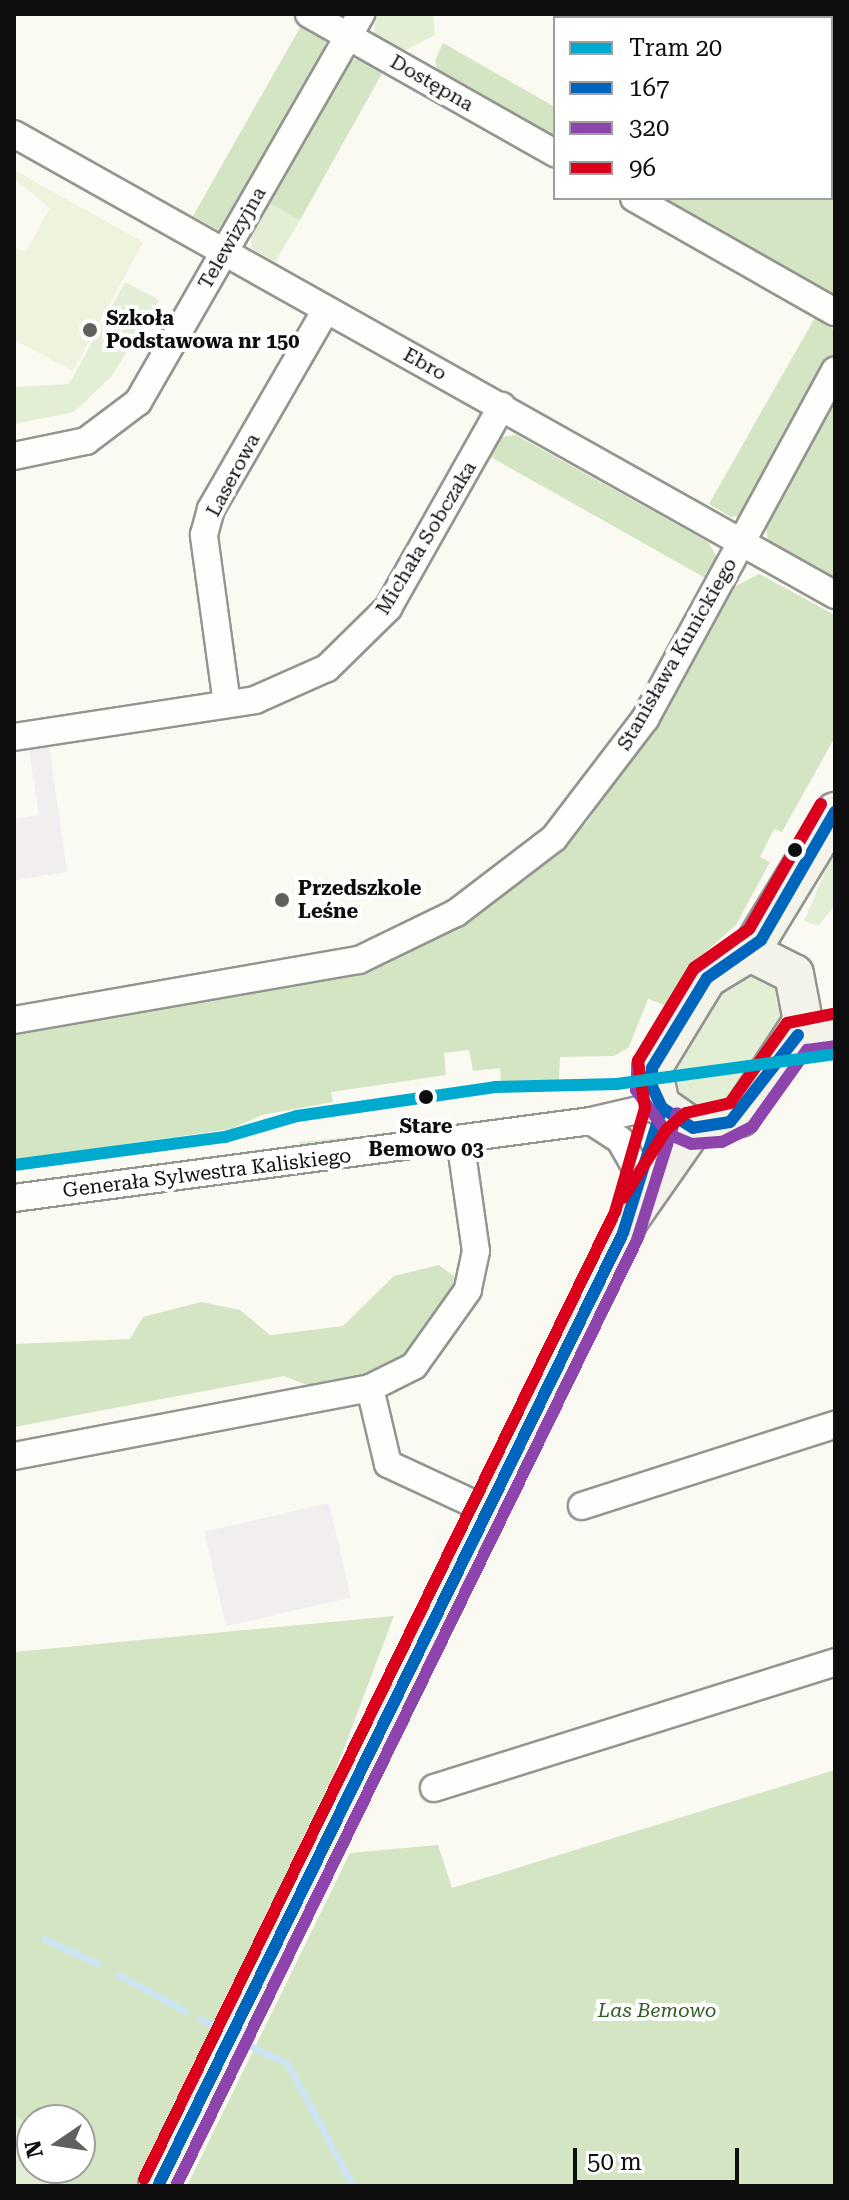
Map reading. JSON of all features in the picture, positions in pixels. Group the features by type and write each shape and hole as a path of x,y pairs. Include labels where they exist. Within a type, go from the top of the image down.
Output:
{"main road":[{"path":"666,1107 740,1117 798,1035 793,979 833,815"},
{"path":"158,2186 630,1218 666,1107 652,1068 707,978 793,979"},
{"path":"798,1035 835,1030"},
{"path":"630,1218 640,1175 666,1107"}],"street":[{"name":"Dostępna","path":"309,14 355,25 553,152"},
{"name":"Telewizyjna","path":"14,456 66,449 120,420 224,255 355,25"},
{"name":"Ebro","path":"14,134 224,255 502,406 835,595"},
{"path":"638,200 835,312"},
{"name":"Laserowa","path":"227,704 204,535 211,509 326,310"},
{"name":"Stanisława Kunickiego","path":"14,1020 311,974 359,960 456,913 588,802 645,719 835,370"},
{"name":"Michała Sobczaka","path":"14,737 255,700 327,668 369,630 502,406"},
{"name":"Generała Sylwestra Kaliskiego","path":"14,1198 591,1121 623,1112 666,1107"},
{"path":"591,1121 620,1140 640,1175"},
{"path":"14,1456 370,1388 414,1366 456,1310 476,1269 460,1139"},
{"path":"370,1388 375,1435 388,1464 487,1510"},
{"path":"582,1506 835,1425"},
{"path":"434,1788 835,1662"}],"shaded area":[{"path":"49,747 67,872 14,880 14,819 39,815 29,750"},
{"path":"329,1503 351,1598 226,1626 204,1532"}],"green space":[{"path":"376,14 433,14 435,35 398,54 374,34"},
{"path":"771,14 835,14 835,299 659,200 833,200 833,16"},
{"path":"302,24 324,36 326,49 235,219 220,231 193,216"},
{"path":"443,43 553,106 553,141 439,77 435,61"},
{"path":"363,57 384,70 300,220 267,202 349,62"},
{"path":"14,170 143,242 73,371 17,341 14,350 14,247 26,252 50,208 14,179"},
{"path":"267,202 300,220 275,262 251,248 251,229"},
{"path":"125,282 159,300 111,377 74,412 14,424 14,387 69,384"},
{"path":"817,314 835,331 835,357 747,515 731,517 709,504"},
{"path":"835,386 835,590 769,549 766,526"},
{"path":"516,435 708,542 717,557 709,580 489,456 502,437"},
{"path":"759,574 835,615 835,737 782,832 774,829 760,857 770,862 736,925 687,968 665,1005 648,999 629,1047 614,1056 560,1057 559,1080 501,1081 500,1068 473,1071 469,1050 444,1053 446,1075 331,1092 333,1102 262,1115 231,1129 14,1160 14,1031 322,981 482,907 586,824 732,588"},
{"path":"835,848 835,905 818,926 804,921"},
{"path":"751,973 779,989 784,1019 759,1058 671,1071 725,986"},
{"path":"751,1071 734,1098 716,1109 694,1108 672,1082"},
{"path":"413,1125 419,1134 307,1149 297,1142 413,1131"},
{"path":"439,1265 455,1277 441,1319 431,1336 371,1376 322,1391 284,1376 14,1427 14,1344 130,1339 143,1317 201,1302 240,1310 270,1335 343,1326 394,1276"},
{"path":"394,1616 326,1796 135,2186 62,2186 96,2184 96,2104 16,2104 16,2114 14,2112 14,1652"},
{"name":"Las Bemowo","path":"835,1770 835,2186 187,2186 350,1853 438,1845 452,1888"},
{"path":"14,2112 16,2184 65,2184 14,2186"}],"waterway":[{"path":"44,1939 97,1963"},
{"path":"119,1975 185,2011"},
{"path":"201,2019 213,2026"},
{"path":"250,2046 287,2063 353,2186"}],"tram line":[{"name":"20","path":"14,1165 225,1137 297,1116 495,1087 617,1084 835,1054"}],"transit line":[{"name":"320","path":"821,804 749,929 693,970 638,1061 636,1090 668,1134 691,1144 722,1142 752,1127 807,1050 835,1046"},
{"name":"96","path":"144,2179 615,1212 645,1108 638,1061 694,968 749,929 821,804"},
{"name":"167","path":"798,1035 730,1122 693,1128 662,1108 652,1087 652,1068 707,978 761,940 835,812"},
{"name":"96","path":"623,1198 667,1129 686,1113 730,1103 787,1023 833,1014"},
{"name":"167","path":"158,2186 623,1233 662,1108"},
{"name":"320","path":"176,2186 637,1240 677,1113"}],"place":[{"name":"Szkoła Podstawowa nr 150","path":"90,330"},
{"name":"Przedszkole Leśne","path":"282,900"},
{"name":"Stare Bemowo 03","path":"426,1097"}]}
